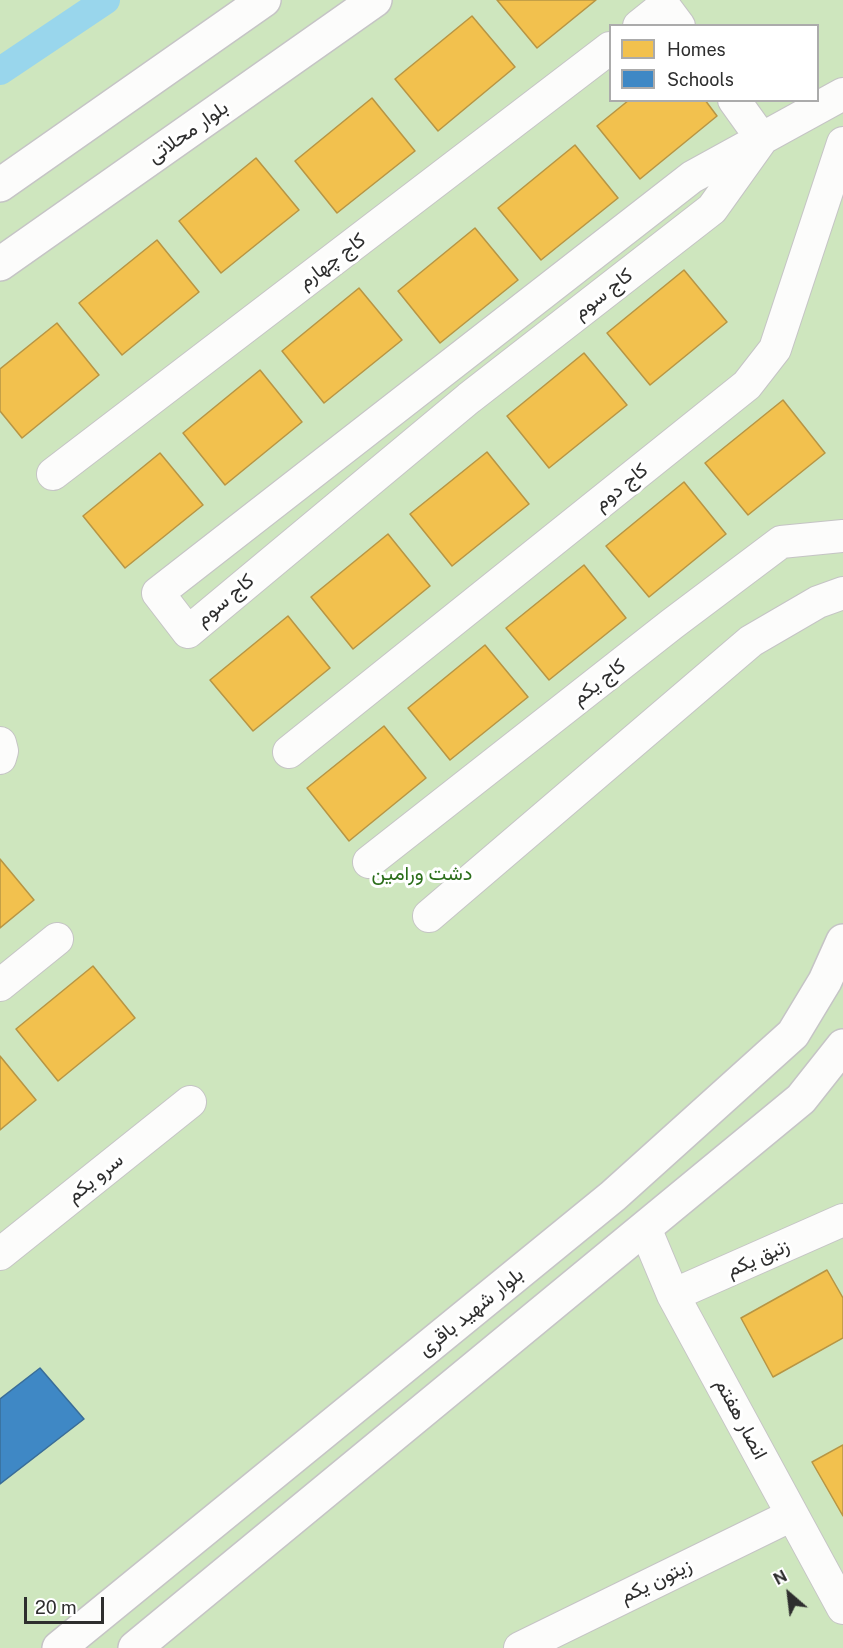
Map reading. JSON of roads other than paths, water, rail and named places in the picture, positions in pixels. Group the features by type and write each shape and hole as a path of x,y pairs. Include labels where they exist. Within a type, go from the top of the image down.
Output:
{"street":[{"path":"0,185 264,0"},
{"name":"بلوار محلاتی","path":"0,264 375,0"},
{"path":"642,24 664,6 678,24"},
{"name":"کاج چهارم","path":"53,474 609,49"},
{"name":"کاج سوم","path":"762,139 712,209 469,398 188,632 158,593 692,177 843,94"},
{"path":"735,102 762,139"},
{"name":"کاج دوم","path":"290,752 747,386 775,349 843,143"},
{"name":"کاج یکم","path":"369,862 672,624 781,542 843,536"},
{"path":"429,916 751,641 818,602 843,594"},
{"path":"0,743 2,751 0,758"},
{"path":"0,985 57,939"},
{"name":"بلوار شهید باقری","path":"59,1648 613,1196 793,1034 825,981 843,941"},
{"path":"135,1648 801,1099 843,1046"},
{"name":"سرو یکم","path":"0,1254 190,1102"},
{"name":"زنبق یکم","path":"673,1295 843,1220"},
{"name":"انصار هفتم","path":"645,1228 673,1295 792,1515 831,1557 843,1608"},
{"name":"زیتون یکم","path":"520,1648 792,1515"}],"waterway":[{"path":"0,71 106,0"}],"park label":[{"name":"دشت ورامین","path":"422,874"}]}
